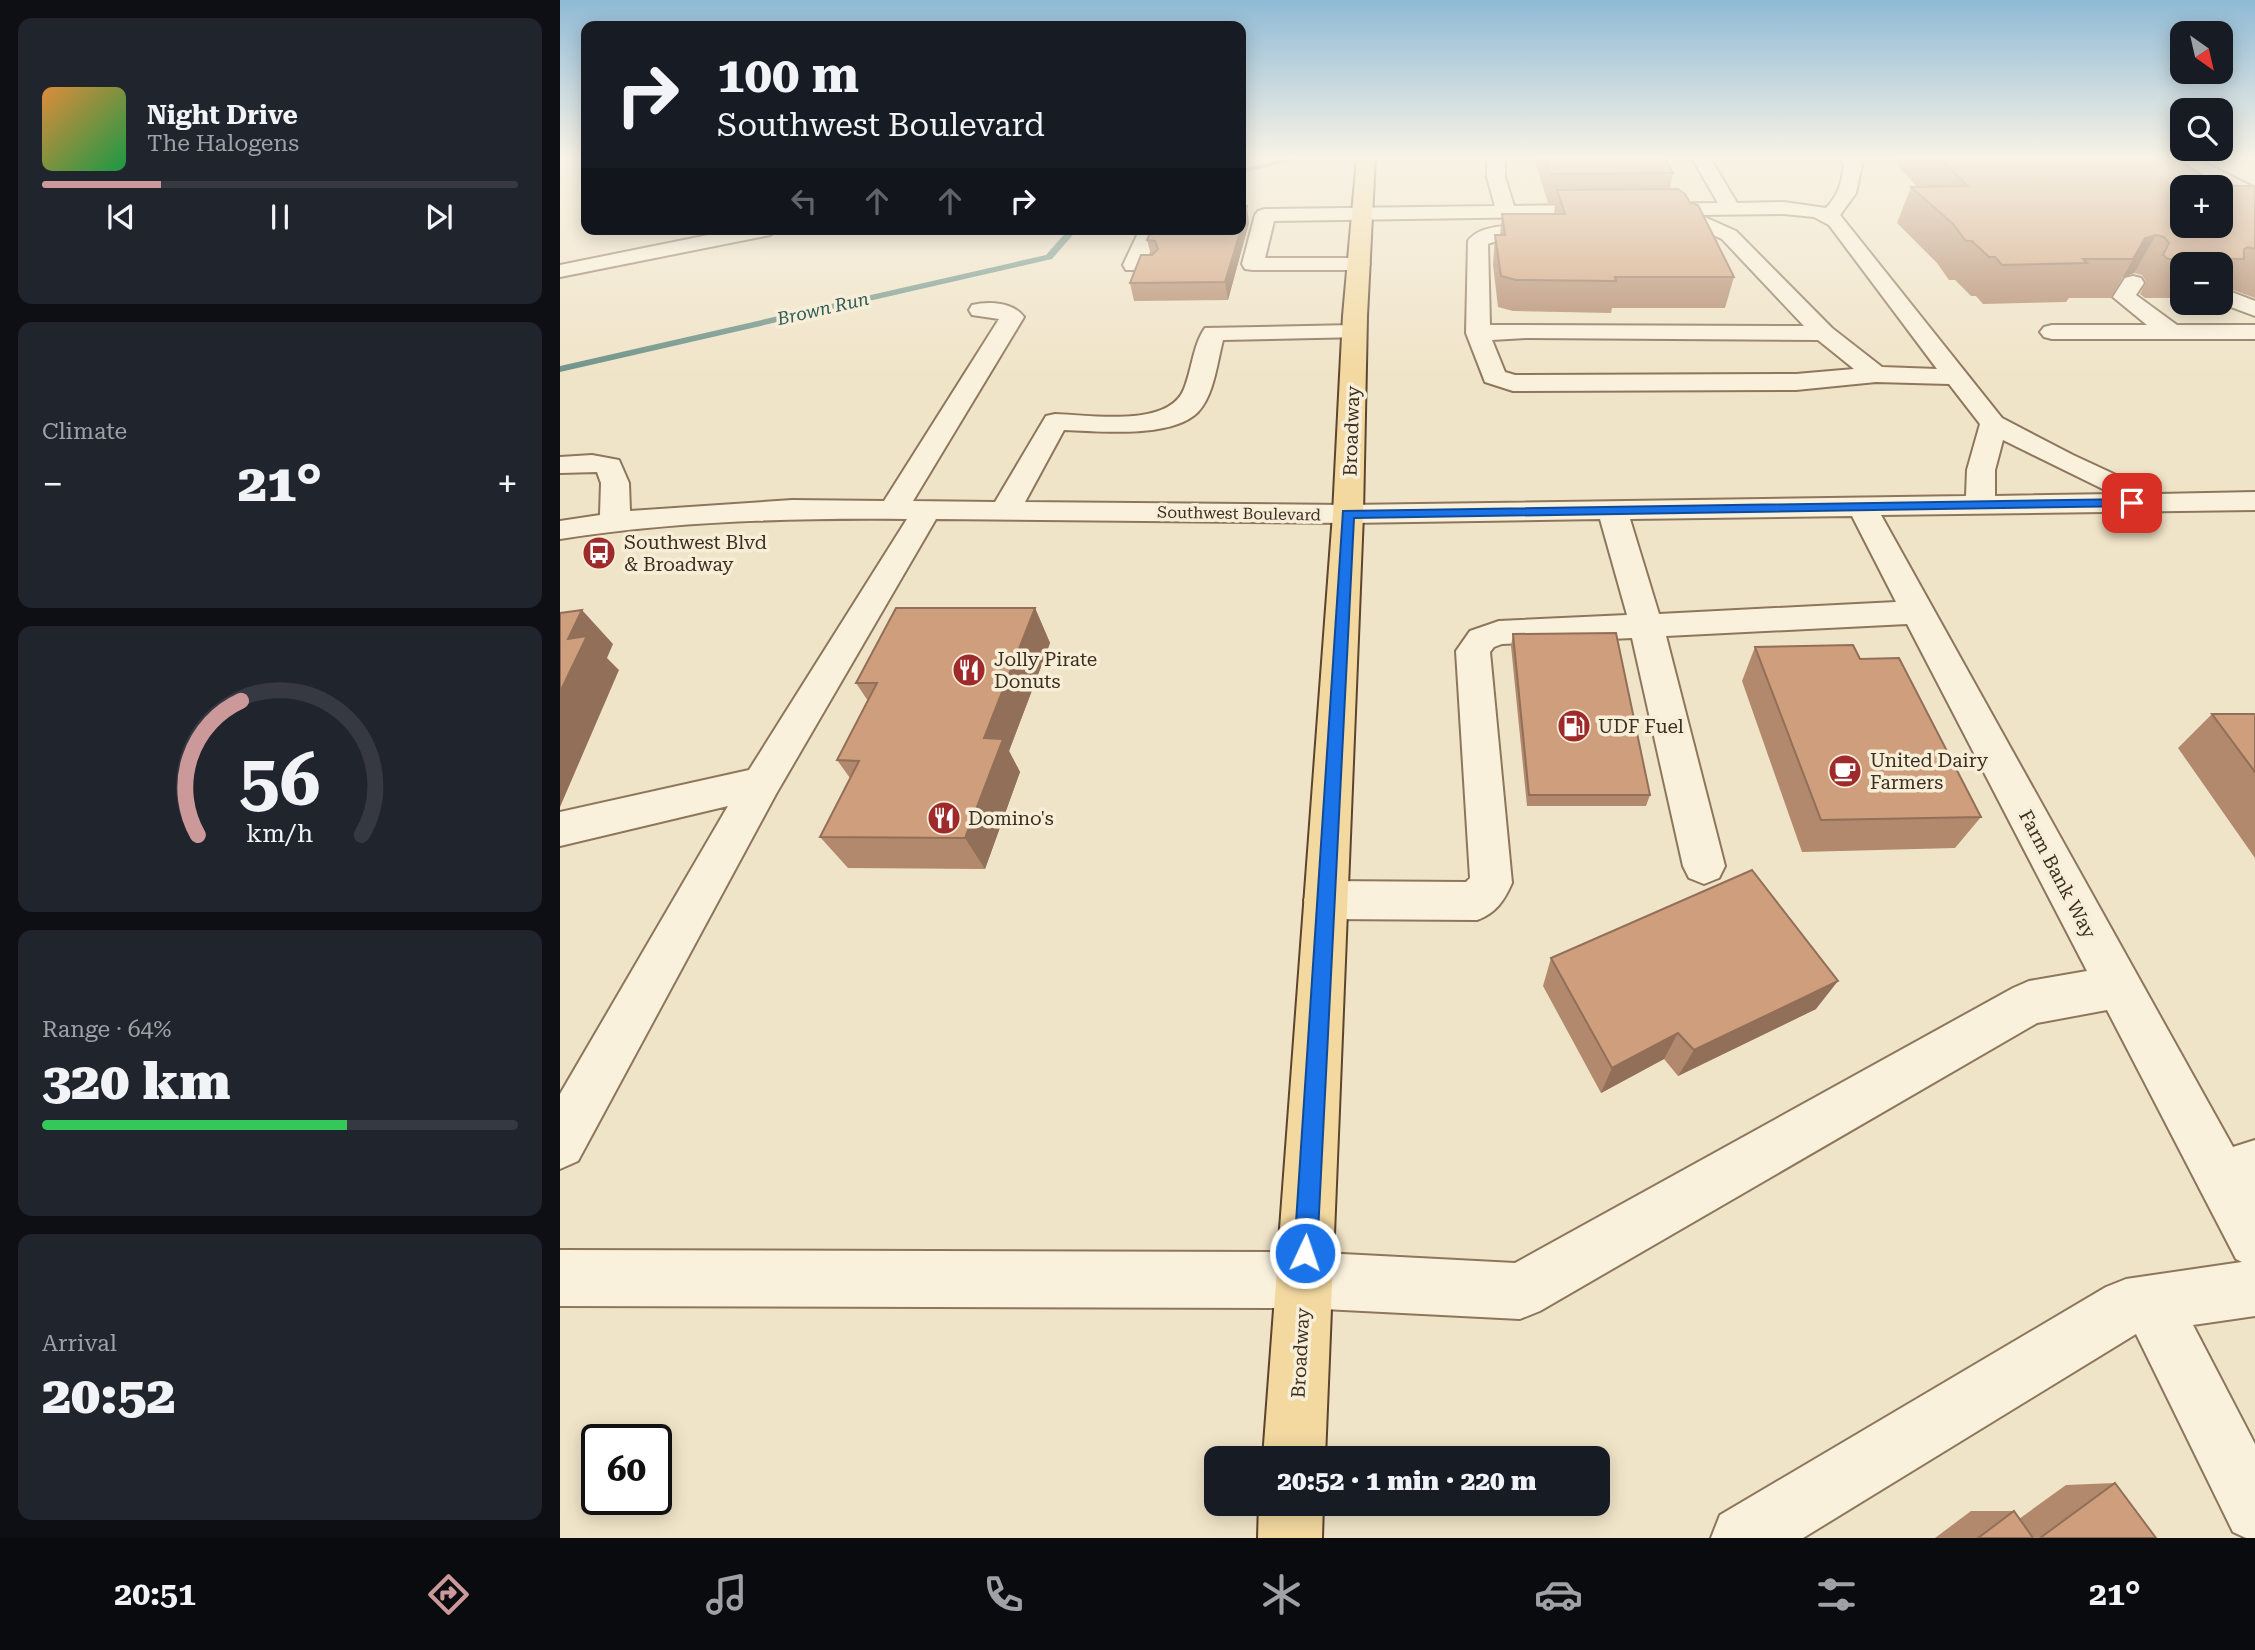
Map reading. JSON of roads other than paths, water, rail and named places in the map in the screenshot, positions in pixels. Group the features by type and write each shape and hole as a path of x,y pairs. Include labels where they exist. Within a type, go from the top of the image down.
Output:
{"main road":[{"name":"Broadway","path":"1295,1446 1348,514 1354,332 1361,230"},
{"path":"1290,1538 1291,1516"}],"street":[{"path":"1259,230 1246,264 1359,264"},
{"path":"1718,230 1728,234 1824,333 1876,374"},
{"path":"1843,230 1993,424 2063,461 2157,503"},
{"path":"1553,233 1497,233 1478,241 1478,333 1494,377 1513,383 1796,383 1876,374 1956,377"},
{"path":"560,271 740,235"},
{"path":"1147,235 1134,265 1148,265"},
{"path":"2133,283 2124,297 2171,332"},
{"path":"2233,300 2255,309"},
{"path":"560,1143 762,783 1012,317 1002,311 980,310"},
{"path":"1004,511 1055,422 1152,422 1176,416 1188,407 1213,333 1354,332"},
{"path":"2052,332 2255,332"},
{"path":"1478,333 1824,333"},
{"path":"1980,505 1981,470 1993,424"},
{"path":"560,465 592,463 610,466 615,483 615,521"},
{"name":"Southwest Boulevard","path":"560,530 615,521 792,509 1348,514 2255,501"},
{"name":"Farm Bank Way","path":"1862,508 2119,987 2238,1171 2255,1240"},
{"path":"1613,511 1646,625 1704,866"},
{"path":"1325,900 1477,901 1490,883 1473,651 1482,639 1499,633 1918,612"},
{"path":"560,829 762,783"},
{"path":"560,1279 1304,1280 1520,1291 2029,1003 2119,987"},
{"path":"1743,1538 2126,1307 2255,1288"},
{"path":"2151,1303 2255,1510"}],"waterway":[{"name":"Brown Run","path":"560,369 1049,257 1069,235"}],"place":[{"name":"Southwest Blvd & Broadway","path":"599,553"},
{"name":"Jolly Pirate Donuts","path":"969,670"},
{"name":"UDF Fuel","path":"1574,726"},
{"name":"United Dairy Farmers","path":"1845,771"},
{"name":"Domino's","path":"944,818"}]}
